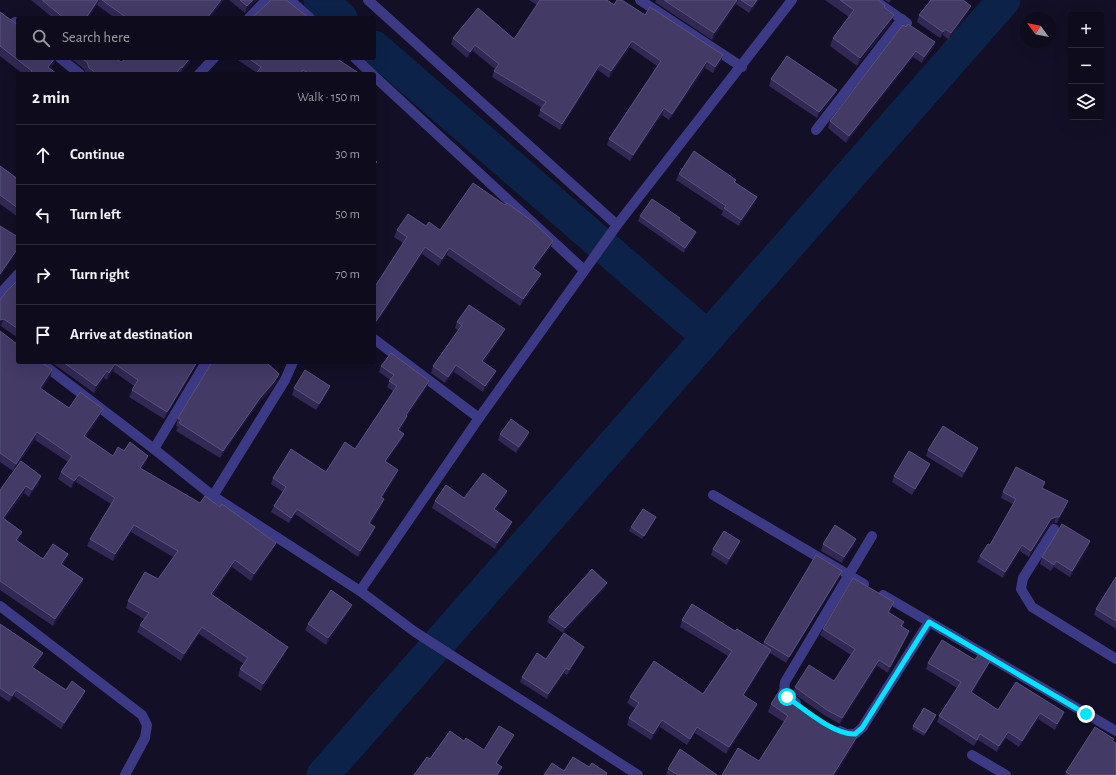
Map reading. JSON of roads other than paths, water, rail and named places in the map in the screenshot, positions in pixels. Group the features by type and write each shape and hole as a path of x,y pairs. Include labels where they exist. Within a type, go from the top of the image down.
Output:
{"street":[{"path":"251,16 266,0"},
{"path":"290,0 308,16"},
{"path":"368,0 617,225"},
{"path":"640,0 742,67"},
{"path":"360,591 479,418 617,225 742,67 792,0"},
{"path":"874,0 918,31"},
{"path":"816,130 902,19"},
{"path":"62,60 78,72"},
{"path":"201,72 212,60"},
{"path":"357,60 370,72"},
{"path":"376,78 586,268"},
{"path":"0,294 16,276"},
{"path":"376,341 479,418"},
{"path":"43,364 213,496 360,591 415,632 638,775"},
{"path":"154,449 205,364"},
{"path":"213,496 285,380 292,364"},
{"path":"713,495 1116,731"},
{"path":"1054,529 1023,578 1021,589 1032,606 1116,659"},
{"path":"804,709 787,697 784,690 785,682 872,536"},
{"path":"0,606 142,715 147,725 145,738 125,775"},
{"path":"834,728 846,734 855,734 862,728 929,622"},
{"path":"972,755 1006,775"}],"waterway":[{"path":"320,0 339,16"},
{"path":"323,775 1004,0"},
{"path":"376,49 708,337"}]}
